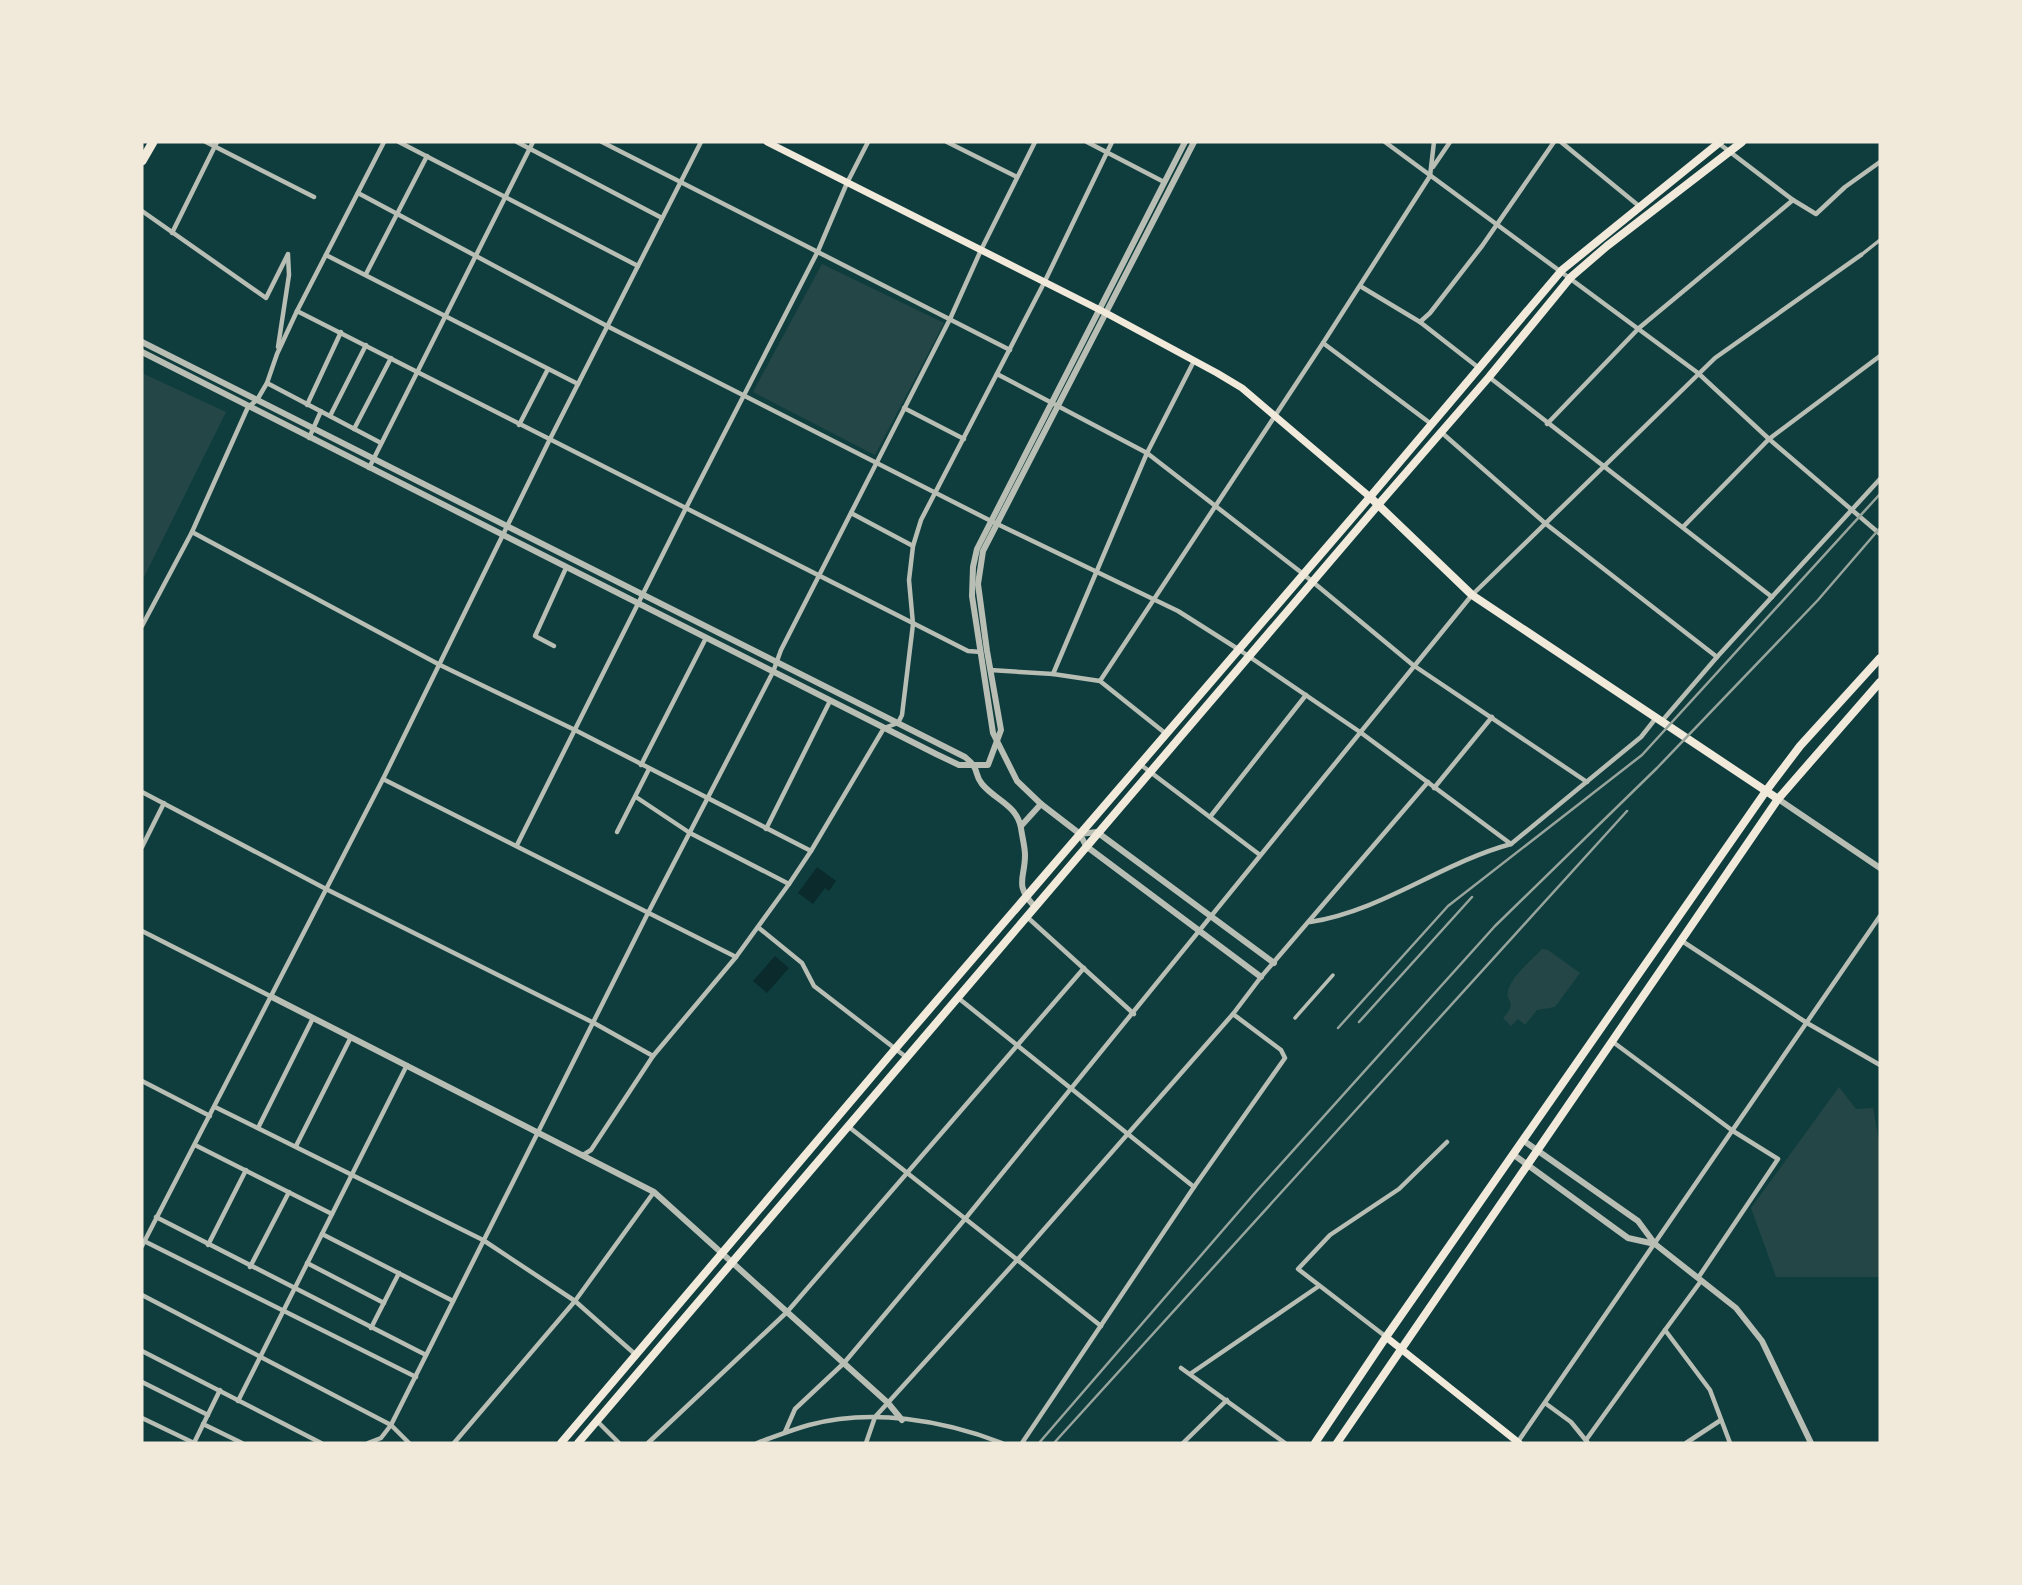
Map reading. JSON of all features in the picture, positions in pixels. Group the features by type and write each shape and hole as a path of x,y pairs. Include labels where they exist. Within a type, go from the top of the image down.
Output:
{"highway":[{"path":"142,161 153,142"}],"main road":[{"path":"767,142 1102,311 1242,388 1370,497 1472,595 1778,799"},
{"path":"561,1443 1562,270 1719,142"},
{"path":"578,1443 1097,832 1489,377 1571,277 1742,142"},
{"path":"1315,1443 1766,792 1800,746 1880,658"},
{"path":"1337,1443 1778,799 1880,682"},
{"path":"1386,1337 1518,1443"}],"street":[{"path":"206,142 216,144 314,197"},
{"path":"142,626 192,532 248,407 257,400 267,383 297,312 384,142"},
{"path":"399,142 638,266"},
{"path":"517,142 662,218"},
{"path":"369,468 533,142"},
{"path":"602,142 1010,350"},
{"path":"416,1377 143,1243 383,779 701,142"},
{"path":"517,845 818,251 868,142"},
{"path":"947,142 1017,177"},
{"path":"368,1443 381,1438 391,1425 416,1377 649,911 773,672 1035,142"},
{"path":"1087,142 1164,182"},
{"path":"583,1156 591,1150 653,1056 736,957 789,884 884,728 898,723 902,715 913,624 909,580 913,547 921,520 1044,283 1112,142"},
{"path":"994,522 1058,406 1185,142"},
{"path":"1194,142 1050,402 994,522 983,551 978,584 993,733 1017,781 1041,804 1080,834 1086,846 1261,978"},
{"path":"1385,142 1562,270 1698,373 1769,439 1880,534"},
{"path":"1100,681 1430,176 1434,142"},
{"path":"1432,168 1450,142"},
{"path":"1420,322 1430,313 1497,223 1554,142"},
{"path":"1561,142 1639,206"},
{"path":"1719,142 1793,200 1816,214 1845,187 1880,163"},
{"path":"172,233 216,144"},
{"path":"366,274 427,156"},
{"path":"358,192 607,326 994,522 1152,598 1238,649 1360,732 1511,844"},
{"path":"1547,424 1639,328 1793,200"},
{"path":"142,211 266,298 288,254 289,275 277,354"},
{"path":"785,1432 795,1409 844,1363 965,1219 1472,595 1715,358 1880,240"},
{"path":"326,255 578,384"},
{"path":"1360,286 1420,322 1479,368"},
{"path":"297,312 417,370 550,441 913,624 968,651 984,652"},
{"path":"307,404 341,332"},
{"path":"142,342 965,757 976,766 980,782 1012,808 1021,826 1025,855 1021,878 1026,898 1034,906"},
{"path":"1323,343 1430,423"},
{"path":"330,416 366,345"},
{"path":"142,352 502,537 959,765 988,765 1001,730 984,652"},
{"path":"1683,527 1769,439 1880,356"},
{"path":"354,429 391,358"},
{"path":"1053,674 1147,453 1194,360"},
{"path":"519,425 548,369"},
{"path":"997,374 1147,453 1302,573 1413,665 1587,782"},
{"path":"1489,377 1772,597"},
{"path":"267,383 381,443"},
{"path":"905,408 964,439"},
{"path":"309,438 321,411"},
{"path":"1441,432 1546,524 1717,657"},
{"path":"1309,923 1338,918 1488,850 1511,844 1659,720 1880,479"},
{"path":"851,513 913,547"},
{"path":"192,532 440,665 575,730 811,851"},
{"path":"554,646 535,636 566,568"},
{"path":"641,765 706,638"},
{"path":"990,670 1053,674 1100,681 1166,734"},
{"path":"1210,817 1306,695"},
{"path":"766,829 830,701"},
{"path":"1434,788 1492,717"},
{"path":"1140,764 1260,855"},
{"path":"617,832 649,769"},
{"path":"383,779 736,957"},
{"path":"866,1443 875,1417 1233,1014 1428,782"},
{"path":"142,792 326,890 594,1023 653,1056"},
{"path":"636,797 690,833 789,884"},
{"path":"1778,799 1880,868"},
{"path":"142,846 164,803"},
{"path":"1021,826 1041,804"},
{"path":"1080,834 1097,832 1274,963"},
{"path":"1026,916 1133,1014"},
{"path":"1518,1443 1880,916"},
{"path":"758,928 803,963 814,986 906,1057"},
{"path":"142,931 654,1192 888,1403 902,1420"},
{"path":"1682,941 1807,1023 1880,1065"},
{"path":"648,1443 787,1312 1084,968"},
{"path":"1295,1018 1333,975"},
{"path":"957,997 1194,1188"},
{"path":"1022,1443 1285,1058 1281,1050 1233,1014"},
{"path":"258,1128 313,1018"},
{"path":"296,1146 351,1037"},
{"path":"1545,1403 1571,1422 1587,1442 1700,1280 1778,1160 1733,1131 1612,1041"},
{"path":"238,1401 407,1065"},
{"path":"142,1081 210,1116"},
{"path":"215,1107 483,1240 575,1301 636,1355"},
{"path":"848,1126 1101,1326"},
{"path":"1524,1141 1638,1221 1655,1244 1736,1308 1757,1334 1811,1443"},
{"path":"1386,1337 1298,1269 1330,1235 1399,1189 1447,1142"},
{"path":"195,1145 332,1214"},
{"path":"1514,1155 1628,1238 1655,1244"},
{"path":"208,1245 246,1170"},
{"path":"250,1267 289,1192"},
{"path":"454,1443 575,1301 654,1192"},
{"path":"156,1217 294,1290 426,1355"},
{"path":"322,1234 453,1301"},
{"path":"307,1263 384,1303"},
{"path":"371,1328 399,1273"},
{"path":"1190,1374 1320,1286"},
{"path":"142,1295 391,1425 409,1443"},
{"path":"1665,1330 1710,1390 1730,1443"},
{"path":"142,1351 321,1443"},
{"path":"1181,1367 1285,1443"},
{"path":"142,1382 208,1415"},
{"path":"142,1418 194,1443 220,1390"},
{"path":"1183,1443 1227,1400"},
{"path":"757,1443 812,1424 875,1417 935,1423 975,1432 1002,1443"},
{"path":"1686,1443 1721,1420"},
{"path":"597,1421 618,1443"},
{"path":"203,1424 242,1443"}],"shaded area":[{"path":"822,264 944,323 875,455 753,392"},
{"path":"142,373 226,412 142,581"},
{"path":"817,867 836,881 829,891 825,888 813,904 798,893"},
{"path":"1542,949 1548,950 1580,973 1555,1007 1537,1010 1525,1025 1518,1019 1511,1026 1503,1018 1511,1005 1508,993 1511,983"},
{"path":"775,956 789,968 767,993 753,981"},
{"path":"1839,1087 1856,1109 1873,1108 1880,1147 1880,1277 1776,1277 1751,1208"}],"railway":[{"path":"1338,1028 1448,906 1642,755 1880,494"},
{"path":"1039,1443 1254,1194 1495,926 1657,768 1818,600 1880,528"},
{"path":"1054,1443 1627,811"},
{"path":"1359,1022 1472,897"}]}
